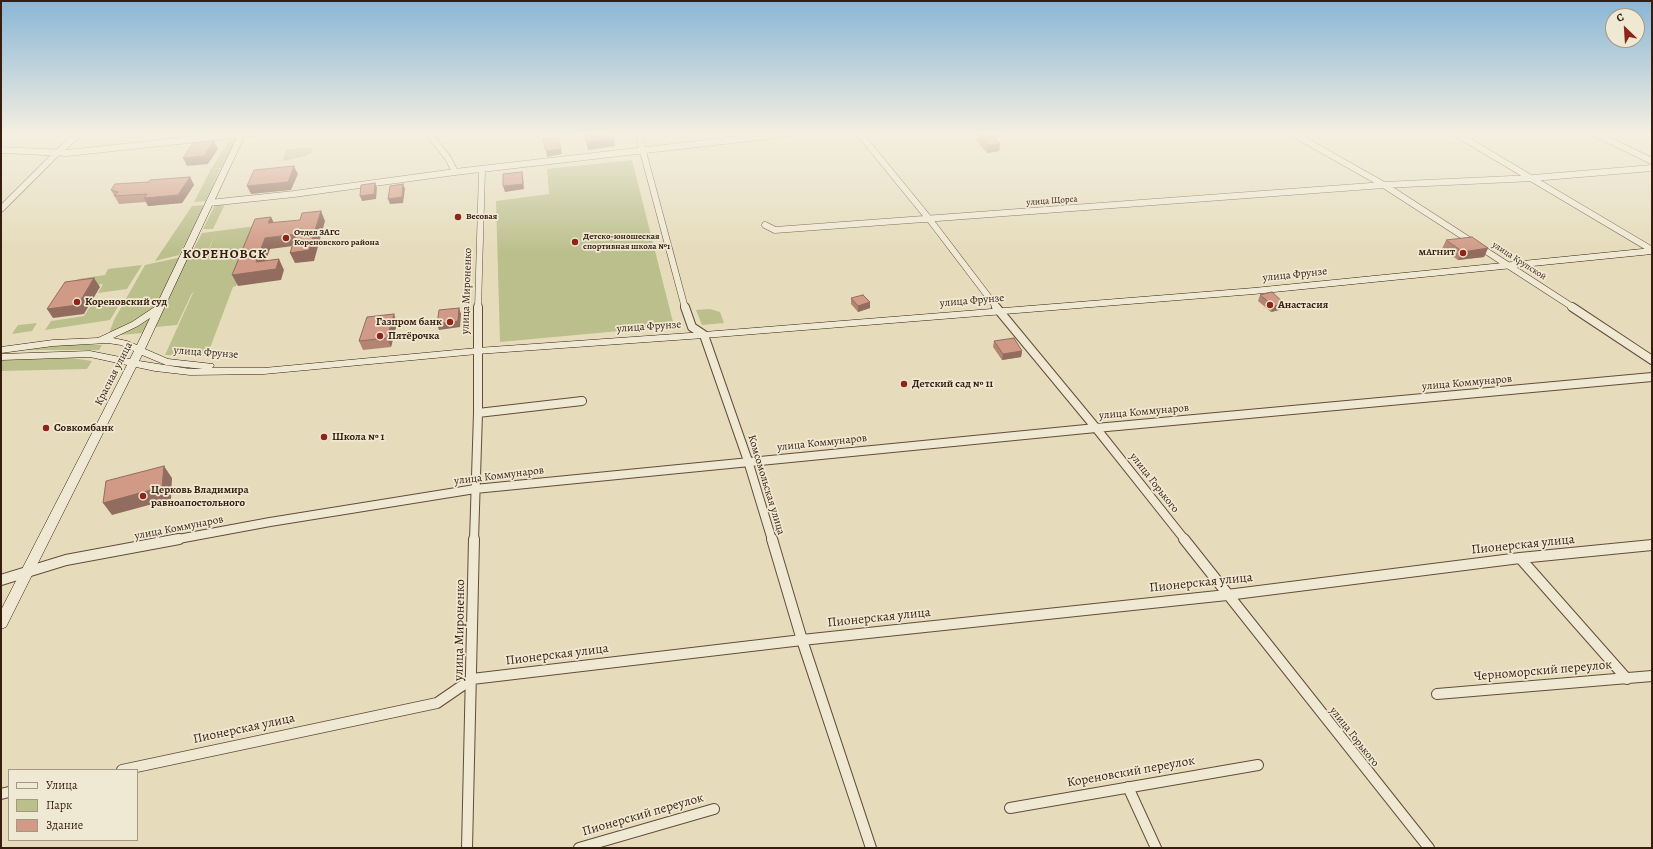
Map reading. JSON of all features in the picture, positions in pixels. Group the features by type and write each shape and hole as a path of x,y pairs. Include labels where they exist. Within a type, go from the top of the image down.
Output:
{"main road":[{"name":"Красная улица","path":"1,623 139,351 224,173"},
{"name":"улица Фрунзе","path":"1,357 90,354 162,369 190,372 264,371 477,351 704,335 1254,291 1652,250"},
{"path":"100,340 135,324 160,306"},
{"name":"улица Фрунзе","path":"1,350 52,343 100,340 124,344 166,362 226,367 293,368"}],"street":[{"path":"1,209 37,173"},
{"path":"209,203 294,194 450,173"},
{"name":"улица Мироненко","path":"467,848 478,413 477,351 482,173"},
{"name":"Комсомольская улица","path":"648,173 687,315 692,327 704,335 748,461 802,640 871,848"},
{"name":"улица Горького","path":"891,173 930,220 999,311 1096,428 1429,848"},
{"name":"улица Крупской","path":"1361,173 1509,265 1652,360"},
{"path":"1524,173 1652,250"},
{"name":"улица Щорса","path":"765,225 775,230 1384,186 1533,178 1597,173"},
{"name":"улица Коммунаров","path":"1,580 66,560 262,524 475,489 748,461 1652,377"},
{"path":"478,413 582,401"},
{"name":"Пионерская улица","path":"127,769 437,703 472,679 802,640 1227,595 1520,558 1652,545"},
{"path":"1520,558 1627,678"},
{"name":"Черноморский переулок","path":"1437,694 1652,676"},
{"name":"Кореновский переулок","path":"1010,808 1258,765"},
{"path":"1128,787 1156,848"},
{"name":"Пионерский переулок","path":"579,848 714,809"}],"green space":[{"path":"209,173 218,173 206,201 194,202"},
{"name":"Детско-юношеская спортивная школа №1","path":"547,173 635,173 674,326 500,342 496,201 549,194"},
{"path":"225,204 213,229 203,229 215,205"},
{"path":"205,205 179,255 155,261 192,206"},
{"path":"256,226 241,275 236,286 233,287 207,356 165,355 193,293 199,292 192,293 177,325 145,328 143,333 108,336 114,320 145,265 191,255 204,256 191,254 202,233","holes":["216,233 206,256 205,256"]},
{"path":"142,265 127,289 98,293 103,284 72,289 78,279 105,275 108,269"},
{"path":"122,300 110,320 45,330 51,321 84,316 91,305"},
{"path":"710,309 720,312 724,323 702,325 696,310"},
{"path":"37,323 32,331 12,334 18,325"},
{"path":"64,345 102,345 99,350 24,350"},
{"path":"72,358 92,361 87,369 1,371 2,360"}],"building":[{"path":"253,173 292,173 288,182 247,186"},
{"path":"522,173 523,184 503,186 503,174"},
{"path":"190,177 178,195 144,198 147,194 114,196 118,192 111,190 115,184"},
{"path":"375,183 374,194 360,196 361,185"},
{"path":"403,184 402,197 388,199 390,186"},
{"path":"321,211 309,250 290,253 296,234 265,238 256,262 279,259 276,269 232,275 255,219 271,217 268,223 300,220 302,213"},
{"path":"1472,237 1488,248 1463,252 1446,240"},
{"path":"94,278 78,305 47,309 65,282"},
{"path":"1272,292 1285,304 1274,306 1260,295"},
{"path":"863,295 870,302 858,306 851,298"},
{"path":"459,308 458,321 437,324 439,310"},
{"path":"394,314 387,338 359,341 367,317"},
{"path":"1014,338 1022,351 1003,354 994,341"},
{"path":"164,466 162,487 103,503 106,481"}],"place":[{"name":"Весовая","path":"458,217"},
{"name":"Отдел ЗАГС Кореновского района","path":"286,238"},
{"name":"Детско-юношеская спортивная школа №1","path":"575,242"},
{"name":"МАГНИТ","path":"1463,253"},
{"name":"Кореновский суд","path":"77,302"},
{"name":"Анастасия","path":"1270,305"},
{"name":"Газпром банк","path":"450,322"},
{"name":"Пятёрочка","path":"380,336"},
{"name":"Детский сад № 11","path":"904,384"},
{"name":"Совкомбанк","path":"46,428"},
{"name":"Школа № 1","path":"324,437"},
{"name":"Церковь Владимира равноапостольного","path":"143,496"}],"district":[{"name":"КОРЕНОВСК","path":"225,255"}]}
